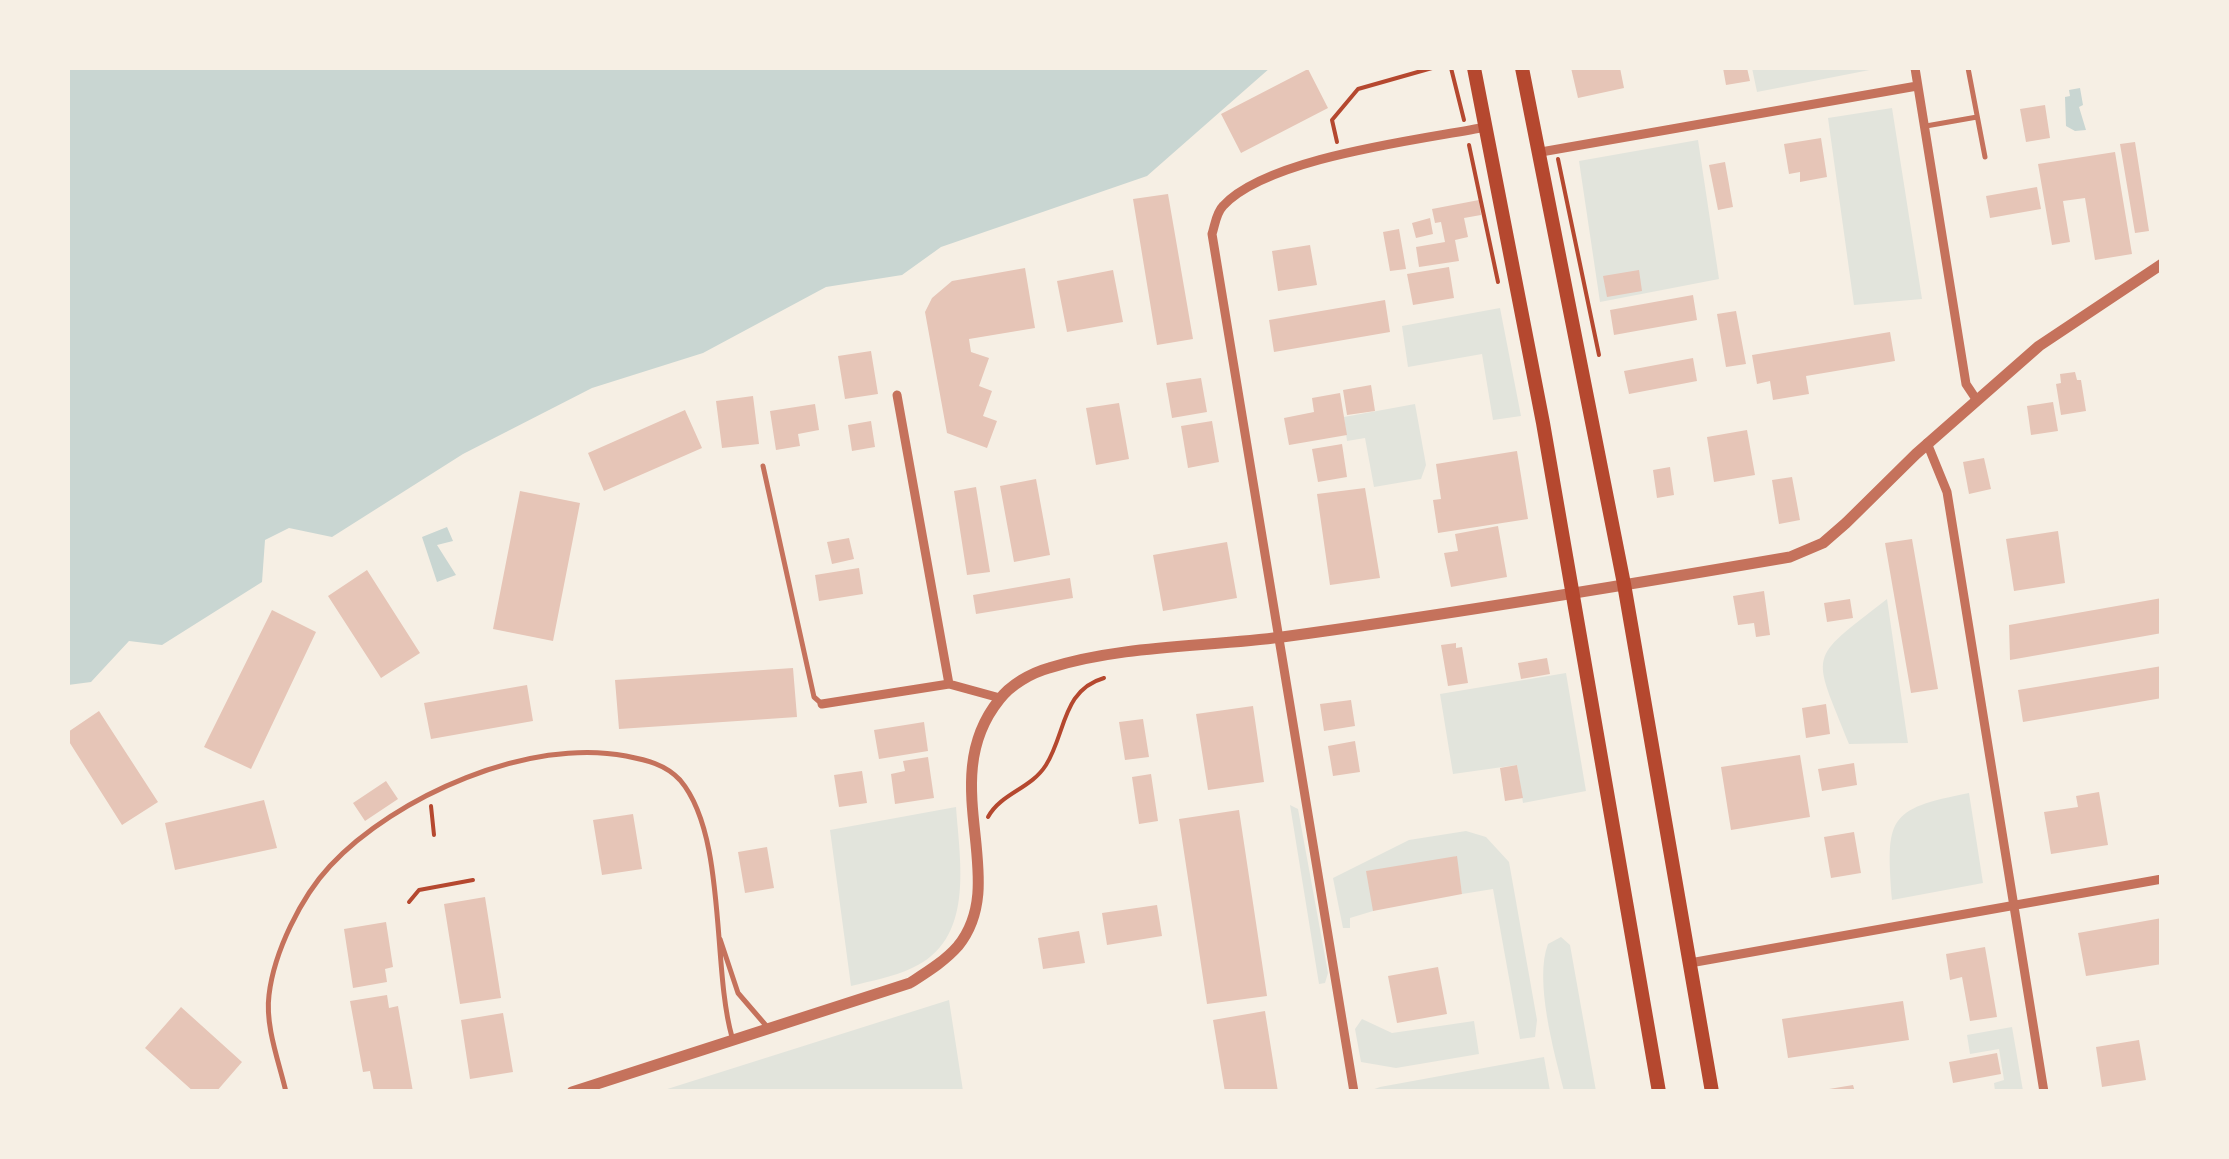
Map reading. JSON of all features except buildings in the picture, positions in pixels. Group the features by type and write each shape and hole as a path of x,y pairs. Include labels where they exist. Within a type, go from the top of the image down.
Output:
{"main road":[{"path":"1474,68 1489,126 1658,1092"},
{"path":"1522,68 1548,151 1712,1092"}],"street":[{"path":"1914,68 1966,384 1976,399"},
{"path":"1548,151 1918,86"},
{"path":"1354,1092 1212,234 1220,209 1246,187 1341,156 1489,126"},
{"path":"572,1092 910,983 960,944 974,915 978,874 968,790 972,754 1000,698 1046,668 1085,659 1280,637 1573,594 1790,558 1823,543 2038,346 2162,264"},
{"path":"897,395 950,684"},
{"path":"1928,444 1947,492 2044,1092"},
{"path":"822,704 950,684 1000,698"},
{"path":"1690,963 2162,879"}],"lane":[{"path":"1968,68 1985,157"},
{"path":"1925,126 1977,117"},
{"path":"763,466 814,697 822,704"},
{"path":"286,1092 268,997 276,966 298,916 332,864 357,841 429,796 495,766 568,754 616,754 652,761 681,782 693,801 710,862 720,985 733,1040"},
{"path":"719,936 738,993 769,1029"}],"path":[{"path":"1341,156 1332,120 1358,89 1432,68"},
{"path":"1452,68 1501,296"},
{"path":"1548,151 1599,355"},
{"path":"987,821 1000,802 1038,778 1076,694 1104,678"},
{"path":"429,796 434,835"},
{"path":"409,902 418,890 473,880"}],"shaded area":[{"path":"68,68 1270,68 1147,176 941,247 902,275 826,287 703,353 592,388 463,454 332,537 289,528 265,540 262,582 162,645 129,641 91,682 68,685"},
{"path":"1752,68 1880,68 1757,92"},
{"path":"2080,88 2083,105 2079,107 2086,130 2075,131 2066,126 2065,97 2070,96 2069,90"},
{"path":"1892,108 1922,299 1854,305 1828,118"},
{"path":"1698,140 1719,279 1600,302 1579,161"},
{"path":"1500,308 1521,416 1493,420 1482,354 1408,367 1402,326"},
{"path":"1415,404 1426,465 1421,479 1374,487 1365,438 1347,441 1344,417"},
{"path":"447,527 453,541 437,545 456,575 437,582 422,537"},
{"path":"1887,599 1908,743 1849,744 1828,691 1824,660 1842,635"},
{"path":"1566,673 1586,791 1523,803 1517,765 1453,774 1440,694"},
{"path":"1969,793 1983,883 1892,900 1890,851 1898,822 1922,805"},
{"path":"1290,805 1298,809 1328,973 1325,983 1319,984"},
{"path":"956,807 959,898 946,939 932,955 912,968 851,986 830,830"},
{"path":"1466,831 1486,837 1509,862 1537,1020 1535,1037 1520,1039 1493,889 1462,894 1456,856 1373,911 1350,918 1350,928 1343,928 1333,878 1409,840"},
{"path":"1561,937 1570,945 1596,1091 1564,1091 1555,1057 1543,977 1548,944"},
{"path":"949,1000 963,1091 661,1091"},
{"path":"1362,1019 1392,1033 1474,1021 1479,1054 1396,1068 1361,1062 1355,1029"},
{"path":"2012,1027 2023,1091 1995,1091 1994,1083 2004,1080 1999,1049 1970,1054 1967,1035"},
{"path":"1544,1057 1550,1091 1369,1091 1380,1087"}]}
